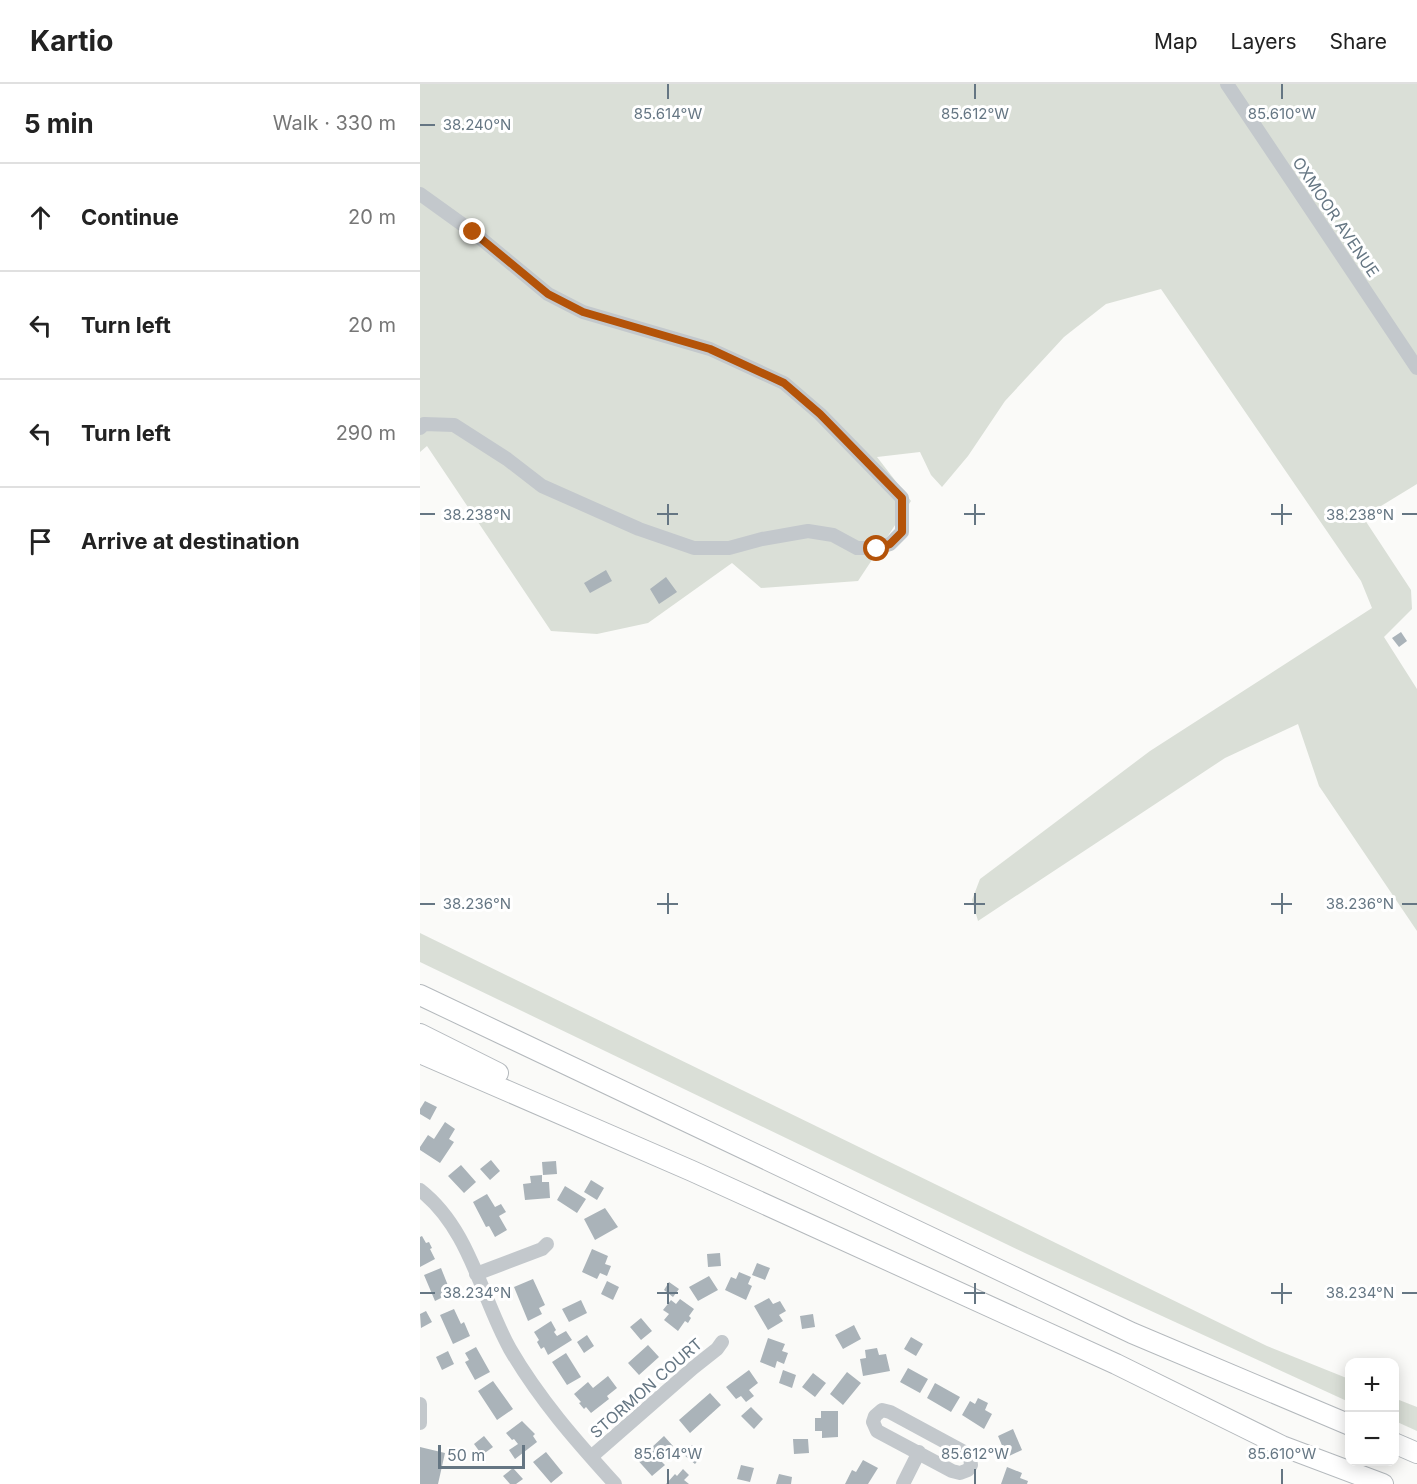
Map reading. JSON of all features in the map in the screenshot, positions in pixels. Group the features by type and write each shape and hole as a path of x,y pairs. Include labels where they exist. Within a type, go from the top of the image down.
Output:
{"highway":[{"path":"420,995 1132,1333 1345,1423"},
{"path":"420,1034 692,1171"},
{"path":"420,1053 692,1171 1116,1364 1282,1446 1383,1484"},
{"path":"1399,1445 1417,1453"}],"street":[{"name":"OXMOOR AVENUE","path":"1227,84 1417,368"},
{"path":"420,194 473,232 548,294 583,312 710,349 784,383 820,414 902,498 902,532 890,544 877,549 857,548 833,535 808,531 762,538 729,548 694,548 639,529 542,486 507,459 454,425 424,424 420,428"},
{"path":"420,1190 440,1209 457,1234 503,1336 527,1378 551,1411 615,1484"},
{"path":"476,1274 548,1244"},
{"name":"STORMON COURT","path":"591,1457 717,1349 722,1342"},
{"path":"420,1404 420,1423"},
{"path":"882,1410 890,1412 964,1452 970,1457 971,1465 968,1470 960,1473 919,1452 877,1431 873,1422 875,1416 882,1410"},
{"path":"903,1484 919,1452"}],"shaded area":[{"path":"420,84 1417,84 1417,484 1363,517 1411,590 1412,609 1384,637 1417,689 1417,931 1319,786 1298,724 1225,758 978,921 972,900 980,879 1150,751 1372,608 1361,581 1161,289 1106,304 1064,337 1005,401 968,456 942,487 931,475 920,452 877,457 911,501 858,581 761,588 732,563 648,623 597,634 551,631 427,446 420,452"},
{"path":"420,933 1267,1346 1345,1377 1345,1400 1027,1254 420,962"},
{"path":"1399,1400 1417,1407 1417,1431 1399,1423"}],"building":[{"path":"606,570 612,581 590,593 584,583"},
{"path":"666,577 677,592 659,604 650,589"},
{"path":"1401,632 1407,641 1399,647 1392,638"},
{"path":"425,1101 437,1107 430,1120 420,1114"},
{"path":"445,1122 455,1129 449,1139 454,1142 440,1163 420,1150 420,1147 428,1135 434,1139"},
{"path":"491,1160 500,1171 490,1180 480,1169"},
{"path":"556,1161 557,1174 543,1175 542,1162"},
{"path":"461,1165 476,1182 464,1193 448,1176"},
{"path":"542,1175 542,1182 549,1182 550,1198 525,1200 523,1184 531,1183 530,1176"},
{"path":"591,1180 604,1188 597,1200 584,1192"},
{"path":"565,1186 586,1199 577,1213 557,1200"},
{"path":"487,1194 495,1207 501,1204 506,1212 499,1216 507,1230 495,1237 489,1226 486,1227 473,1202"},
{"path":"605,1208 618,1227 595,1240 584,1219"},
{"path":"422,1236 426,1243 429,1242 435,1259 420,1267 420,1237"},
{"path":"592,1249 608,1256 605,1264 611,1266 607,1276 600,1273 597,1279 582,1272"},
{"path":"720,1253 721,1266 708,1267 707,1254"},
{"path":"757,1263 770,1268 765,1280 752,1275"},
{"path":"441,1268 451,1293 435,1301 424,1275"},
{"path":"739,1272 751,1277 748,1284 752,1286 746,1300 725,1290 731,1277 736,1279"},
{"path":"709,1276 718,1290 698,1301 689,1287"},
{"path":"533,1279 545,1305 539,1308 542,1314 528,1321 514,1287"},
{"path":"607,1281 619,1287 613,1300 601,1294"},
{"path":"669,1282 679,1289 673,1297 664,1290"},
{"path":"769,1298 773,1304 780,1301 786,1311 779,1315 783,1321 768,1330 754,1306"},
{"path":"680,1299 694,1309 689,1316 691,1318 688,1323 685,1321 678,1331 664,1320 669,1314 663,1310 671,1300 676,1304"},
{"path":"581,1300 587,1313 569,1322 562,1309"},
{"path":"454,1309 461,1324 464,1322 470,1336 453,1344 440,1315"},
{"path":"426,1311 432,1322 421,1328 420,1314"},
{"path":"813,1314 815,1327 802,1329 800,1316"},
{"path":"641,1318 652,1331 641,1340 630,1327"},
{"path":"551,1321 557,1336 566,1331 572,1340 548,1355 544,1347 541,1349 534,1332"},
{"path":"854,1325 861,1339 843,1349 835,1335"},
{"path":"587,1335 594,1346 584,1353 577,1342"},
{"path":"911,1337 923,1344 916,1356 904,1349"},
{"path":"768,1338 785,1344 782,1351 788,1353 784,1364 777,1361 775,1368 760,1362"},
{"path":"648,1345 659,1357 639,1375 628,1363"},
{"path":"476,1347 490,1372 475,1380 465,1362 469,1360 465,1353"},
{"path":"877,1348 879,1355 886,1354 890,1371 863,1376 860,1359 866,1358 865,1350"},
{"path":"448,1351 454,1364 442,1370 436,1357"},
{"path":"566,1353 581,1377 567,1385 552,1362"},
{"path":"908,1368 928,1379 920,1393 900,1382"},
{"path":"749,1370 758,1383 749,1390 754,1396 746,1402 741,1396 736,1399 726,1387"},
{"path":"783,1370 796,1375 792,1388 779,1383"},
{"path":"847,1372 861,1383 843,1405 830,1394"},
{"path":"813,1373 826,1383 815,1397 802,1387"},
{"path":"608,1376 617,1388 607,1396 609,1399 591,1413 586,1407 584,1409 574,1394 588,1382 593,1388"},
{"path":"493,1381 513,1409 497,1420 478,1391"},
{"path":"935,1383 960,1397 951,1412 927,1398"},
{"path":"710,1393 721,1405 690,1433 679,1420"},
{"path":"978,1398 988,1403 985,1410 992,1414 984,1429 962,1415 970,1401 975,1404"},
{"path":"751,1407 763,1419 754,1429 741,1416"},
{"path":"821,1411 838,1411 838,1437 822,1438 822,1431 815,1431 815,1418 821,1418"},
{"path":"522,1421 535,1434 533,1436 537,1442 515,1459 509,1450 518,1444 506,1433"},
{"path":"1013,1429 1022,1450 1007,1457 998,1436"},
{"path":"484,1436 493,1447 482,1455 474,1444"},
{"path":"664,1436 673,1446 659,1459 665,1465 652,1476 634,1456 647,1446 650,1449"},
{"path":"793,1439 808,1439 809,1453 794,1454"},
{"path":"692,1445 703,1454 695,1464 684,1455"},
{"path":"420,1447 445,1453 438,1484 420,1484"},
{"path":"546,1452 563,1473 551,1483 533,1462"},
{"path":"863,1460 878,1468 868,1484 845,1484 852,1470 856,1472"},
{"path":"741,1465 754,1468 750,1482 737,1479"},
{"path":"1007,1467 1022,1473 1020,1478 1028,1481 1027,1484 1001,1484"},
{"path":"513,1468 523,1479 516,1484 510,1484 503,1476"},
{"path":"683,1469 689,1475 684,1480 689,1484 666,1484 675,1474 677,1476"},
{"path":"779,1474 792,1477 791,1484 776,1484"}],"route":[{"path":"473,232 548,294 583,312 710,349 784,383 820,414 902,498 902,532 890,544 877,549"}]}
